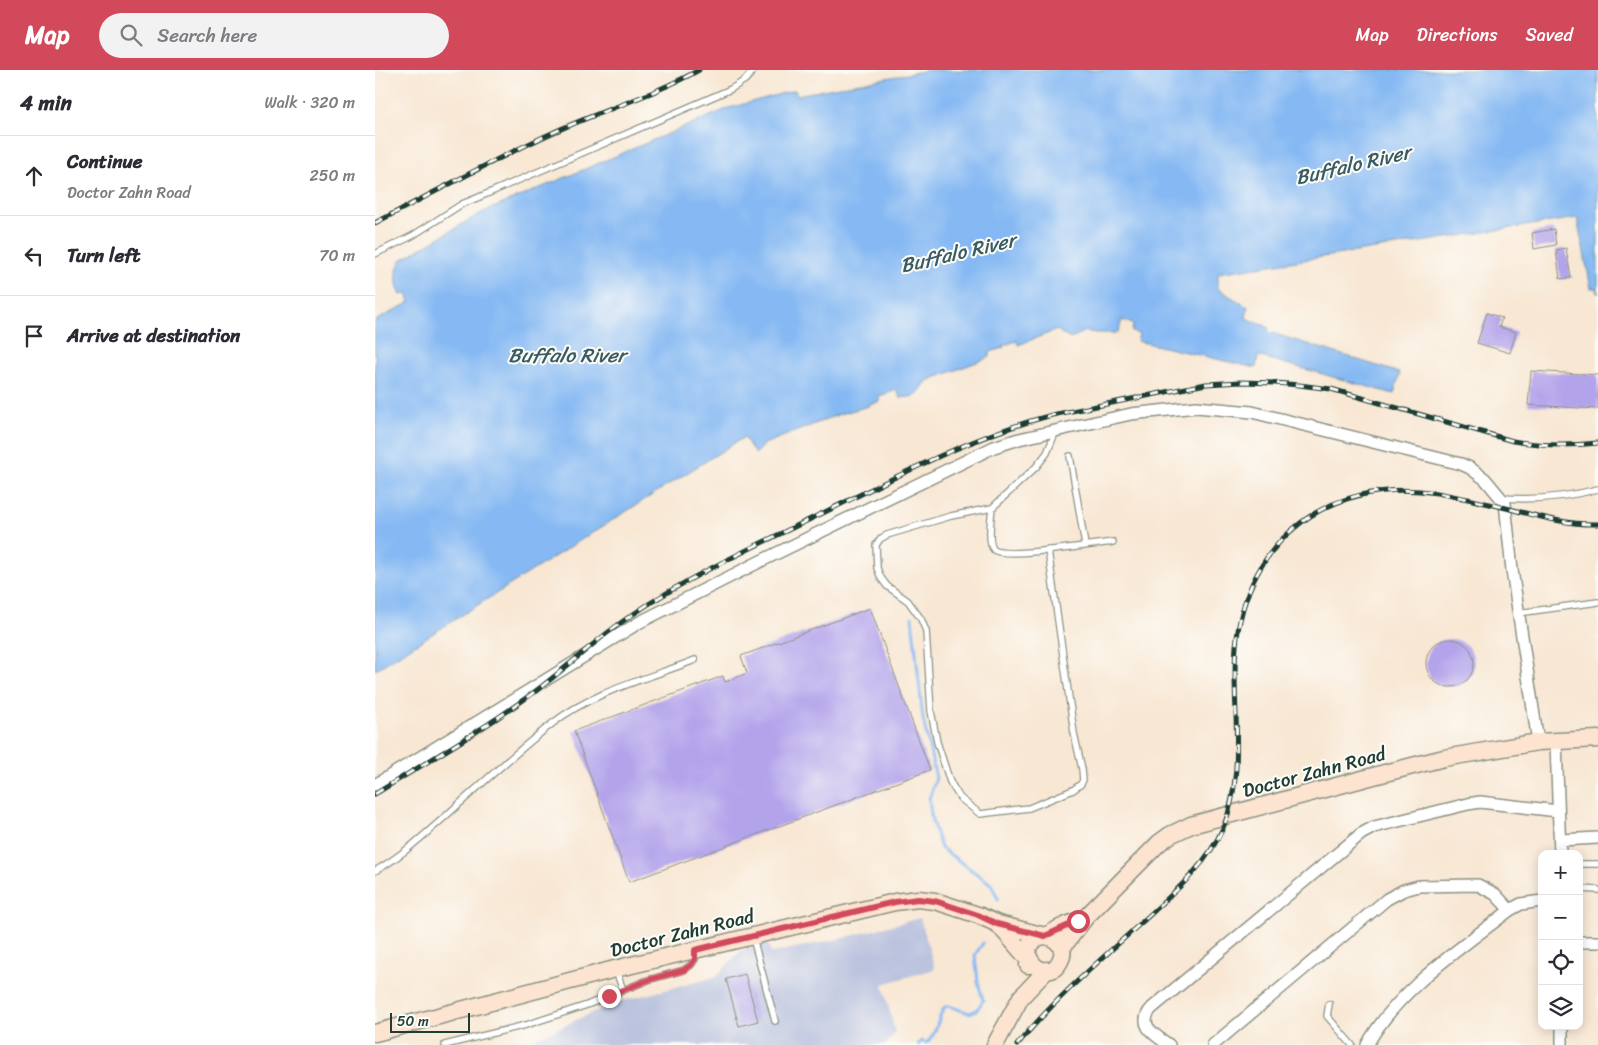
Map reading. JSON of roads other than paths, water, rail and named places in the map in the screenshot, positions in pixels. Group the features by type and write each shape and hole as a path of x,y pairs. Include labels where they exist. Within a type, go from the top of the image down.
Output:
{"street":[{"path":"375,785 617,635 707,588 994,447 1019,439 1131,414 1196,407 1251,412 1461,464 1478,473 1502,498 1507,508 1512,570 1538,742"},
{"name":"Doctor Zahn Road","path":"1062,948 1085,918 1159,843 1170,835 1191,826 1445,758 1538,742 1556,742 1595,737"},
{"path":"1556,742 1560,850"},
{"path":"1169,1045 1147,1026 1145,1016 1152,1008 1361,834 1374,827 1468,804 1489,802 1558,811"},
{"path":"1560,840 1598,838"},
{"path":"1213,1045 1387,898 1404,890 1419,886 1479,885 1495,894 1510,910"},
{"name":"Doctor Zahn Road","path":"375,1034 615,969 895,902 918,899 935,901 997,924 1052,937 1062,948 1062,956 1059,963 1054,968 1047,970 1040,970 1033,966 997,924"},
{"path":"1367,1045 1381,1023 1413,987 1510,910 1521,904 1538,902"},
{"name":"Doctor Zahn Road","path":"1029,960 1028,953 1032,942 1058,928 1085,918"},
{"path":"1583,942 1598,942"},
{"path":"1021,997 1029,960"},
{"path":"995,1045 1021,997 1047,970"},
{"path":"1562,1030 1562,1045"}],"lane":[{"path":"375,254 412,236 462,204 731,89 745,80 754,70"},
{"path":"1048,550 1068,698 1083,780 1073,790 1029,808 980,814 960,798 950,782 937,742 931,711 926,631 912,605 887,586 881,578 877,568 877,545 880,539 887,535 951,516 992,508 1036,467 1047,453 1056,431"},
{"path":"1070,456 1085,545"},
{"path":"1502,498 1521,499 1598,489"},
{"path":"992,508 991,545 994,550 1003,553 1113,542"},
{"path":"1518,613 1598,602"},
{"path":"375,871 405,852 501,767 570,711 592,699 640,679 695,660"},
{"path":"1583,864 1598,864"},
{"path":"1583,889 1598,890"},
{"path":"753,936 775,1020"},
{"path":"445,1045 526,1025 587,1005 648,980 684,970 695,959 695,950"},
{"path":"615,969 623,990"},
{"path":"1329,1004 1327,1016 1352,1045"}],"water":[{"name":"Buffalo River","path":"928,70 1598,70 1598,294 1597,288 1591,288 1577,218 1218,273 1218,289 1248,307 1246,318 1268,327 1269,332 1400,373 1394,394 1258,356 1256,368 1137,341 1139,334 1132,332 1133,324 1122,320 1118,333 1085,331 1070,339 1057,330 1018,345 1017,341 1004,345 1003,348 990,352 990,357 927,381 916,396 900,398 897,390 879,396 879,402 840,414 764,444 755,454 744,437 375,670 375,321 410,302 407,293 401,295 398,287 397,273 401,260 481,213 729,108 795,90 797,95"}],"waterway":[{"path":"912,617 923,719 936,778 929,799 932,821 941,848 991,884 998,899"},
{"path":"918,1045 921,1041 926,1043 930,1040 945,1007 949,1006 969,1013 977,1010 983,1000 978,982 975,955 983,943"}],"railway":[{"path":"375,223 530,143 663,88 699,70"},
{"path":"375,794 514,707 619,624 678,586 751,548 964,445 1052,415 1206,384 1275,383 1331,389 1513,441 1555,445 1598,443"},
{"path":"1017,1045 1061,997 1198,868 1216,842 1230,806 1234,784 1237,738 1236,646 1243,608 1257,575 1276,546 1301,523 1329,506 1362,495 1398,490 1437,493 1552,519 1574,523 1598,524"}]}
